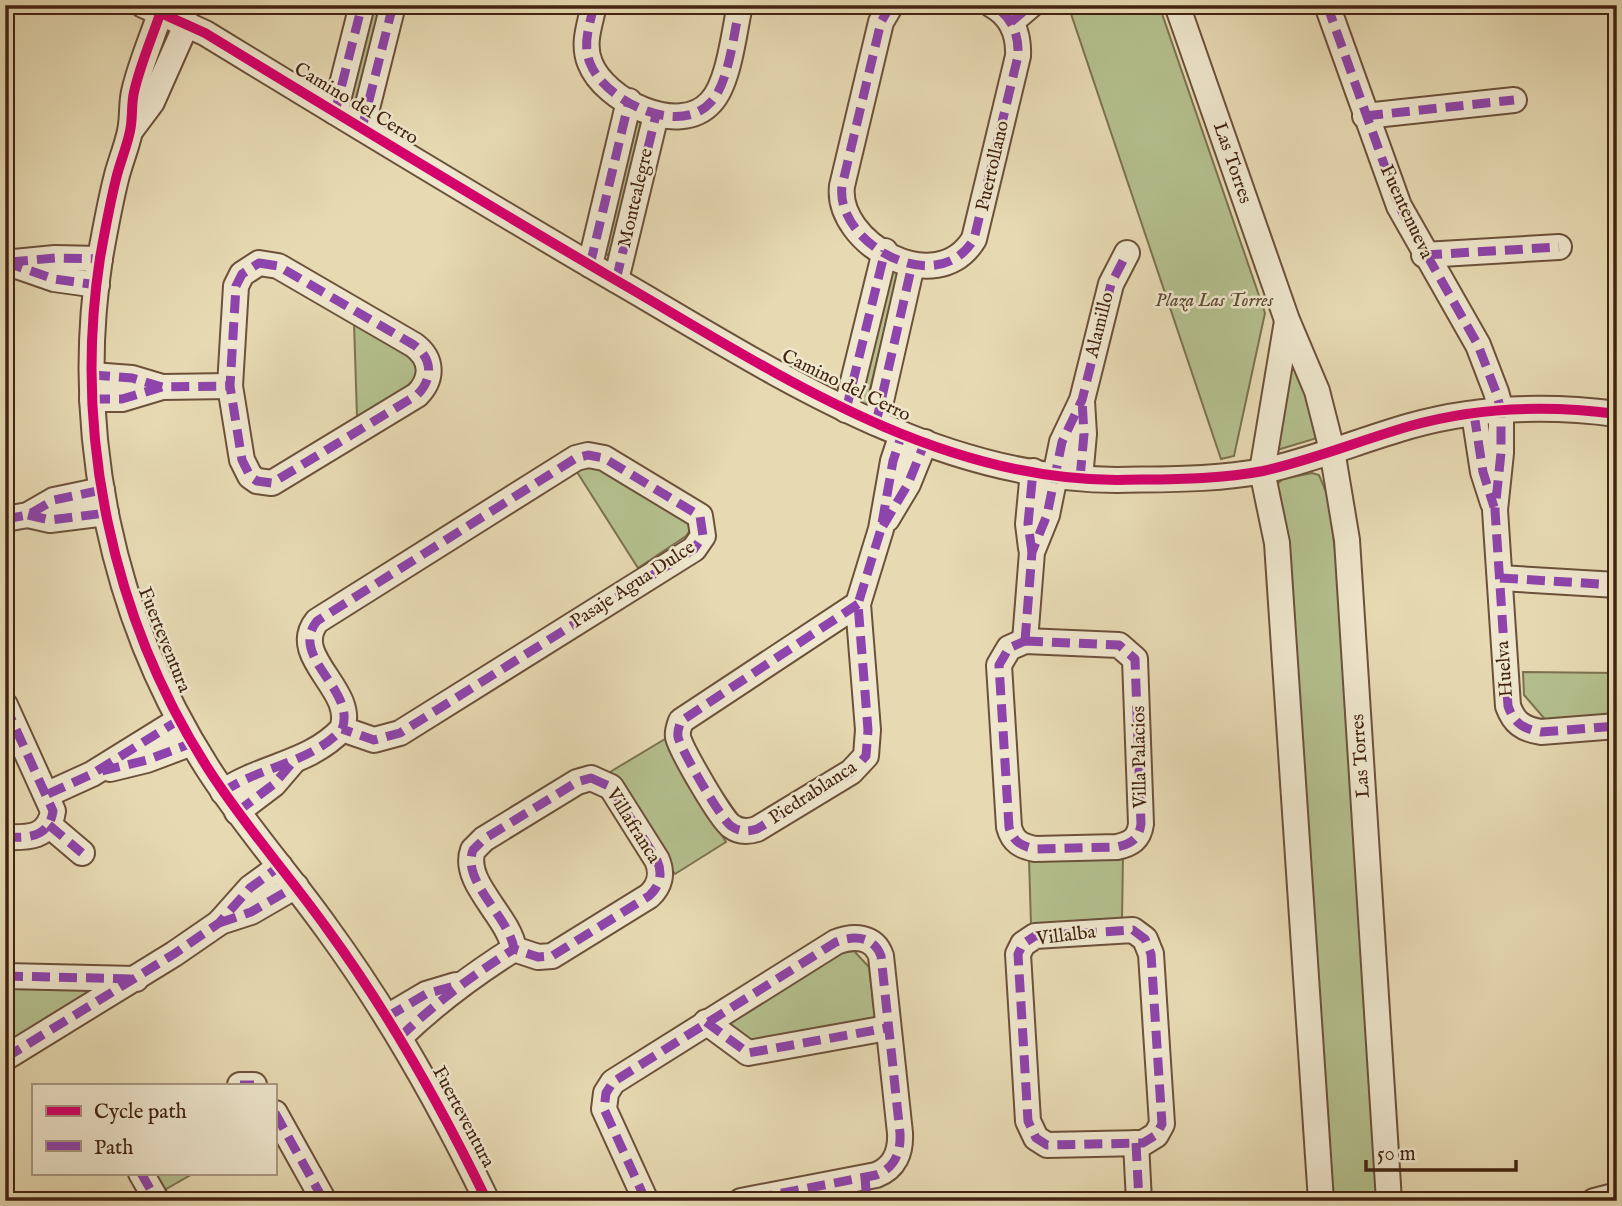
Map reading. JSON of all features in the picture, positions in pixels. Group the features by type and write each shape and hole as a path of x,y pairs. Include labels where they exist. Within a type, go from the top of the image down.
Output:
{"street":[{"path":"335,112 362,5"},
{"path":"362,128 393,5"},
{"path":"594,5 586,43 590,62 599,79 629,101 656,115 685,117 711,102 722,83 740,5"},
{"name":"Puertollano","path":"891,5 881,22 841,195 845,213 854,229 885,251 912,265 944,266 962,256 974,240 1018,56 1016,32 1011,22"},
{"path":"992,5 1011,22 1031,5"},
{"name":"Las Torres","path":"1177,5 1287,320 1317,391 1332,450 1347,540 1389,1201"},
{"name":"Fuentenueva","path":"1327,5 1399,206 1486,360 1501,410"},
{"name":"Camino del Cerro","path":"152,8 187,23 590,265 846,410 925,442 1043,473 1080,478 1167,478 1262,471 1413,425 1501,410 1553,409 1617,414"},
{"name":"Fuerteventura","path":"152,8 134,92 131,130 117,172 100,259 92,387 104,501 140,633 192,743 230,802 296,886 393,1027 487,1201"},
{"name":"Fuerteventura","path":"131,130 152,102 187,23"},
{"path":"1365,116 1514,100"},
{"name":"Montealegre","path":"590,265 629,101"},
{"name":"Montealegre","path":"616,280 656,115"},
{"path":"1424,254 1559,247"},
{"path":"846,410 885,251"},
{"name":"Alamillo","path":"1043,473 1062,442 1082,400 1111,284 1127,253"},
{"path":"7,262 55,258 100,259"},
{"path":"7,262 54,279 97,285"},
{"path":"259,263 278,267 414,345 426,356 430,372 424,388 417,394 272,482 257,481 244,469 230,386 236,286 242,274 259,263"},
{"path":"876,424 912,265"},
{"name":"Las Torres","path":"1287,320 1262,471 1277,543 1321,1201"},
{"path":"92,387 132,378 162,387 230,386"},
{"name":"Alamillo","path":"1080,478 1084,434 1082,400"},
{"name":"Huelva","path":"1501,410 1500,477 1495,510 1507,706 1518,725 1541,732 1617,726"},
{"name":"Huelva","path":"1474,414 1483,472 1495,510"},
{"name":"Piedrablanca","path":"858,604 681,721 678,732 682,748 722,816 731,826 744,831 757,829 851,772 866,756 868,730 858,604 881,529 891,469 902,434"},
{"name":"Piedrablanca","path":"881,529 904,491 925,442"},
{"name":"Pasaje Agua Dulce","path":"588,455 604,458 700,516 703,536 694,549 400,733 374,740 342,729 343,706 310,646 311,631 317,621 576,458 588,455"},
{"path":"1026,640 1032,552 1047,515 1043,473"},
{"path":"17,517 54,500 104,501"},
{"path":"1500,578 1617,585"},
{"name":"Villa Palacios","path":"1026,640 1119,645 1135,659 1142,824 1138,836 1129,844 1035,849 1022,846 1010,833 999,665 1009,648 1026,640"},
{"path":"5,705 48,794 53,811 49,825 34,836 5,837"},
{"path":"48,794 92,774 179,720"},
{"path":"230,802 263,769 292,763 342,729"},
{"path":"92,774 147,760 192,743"},
{"name":"Villafranca","path":"591,778 606,782 616,793 657,860 661,874 657,887 649,896 552,956 537,957 514,949 509,930 471,872 473,850 484,839 577,782 591,778"},
{"path":"49,825 82,853"},
{"path":"219,923 243,894 280,866"},
{"path":"5,1058 136,979 219,923 251,912 296,886"},
{"name":"Villalba","path":"1133,930 1150,946 1163,1117 1156,1135 1149,1141 1136,1143 1053,1146 1041,1143 1032,1133 1017,961 1020,948 1029,939 1042,935 1133,930"},
{"path":"646,1201 607,1117 604,1101 606,1093 618,1077 836,942 853,937 873,943 880,951 900,1143 890,1167 866,1189 741,1201"},
{"path":"393,1027 426,994 458,985 514,949"},
{"path":"5,976 136,979"},
{"path":"706,1022 748,1053 887,1028"},
{"path":"276,1115 324,1201"},
{"path":"1136,1143 1139,1201"},
{"path":"142,1174 157,1201"},
{"path":"1594,1201 1617,1195"}],"green space":[{"path":"368,5 381,5 359,105 347,103"},
{"name":"Plaza Las Torres","path":"1068,5 1159,5 1265,313 1234,456 1221,459"},
{"path":"636,120 643,124 612,258 605,253"},
{"path":"892,266 899,270 866,406 859,401"},
{"path":"354,322 414,360 421,373 416,383 357,417"},
{"path":"1297,363 1318,434 1314,439 1277,450 1289,364"},
{"path":"587,464 598,465 690,520 691,529 686,536 638,568 577,472"},
{"path":"1312,473 1319,475 1329,499 1338,578 1377,1201 1331,1201 1276,485 1283,479"},
{"path":"1523,672 1617,673 1617,720 1549,724 1524,695"},
{"path":"665,739 726,842 675,874 610,772"},
{"path":"1123,854 1122,922 1031,925 1029,859"},
{"path":"854,951 869,967 876,1025 751,1052 723,1025 830,954"},
{"path":"5,985 88,990 90,994 5,1049"},
{"path":"150,1174 192,1174 161,1192"}],"marked path":[{"path":"335,112 362,5"},
{"path":"362,128 393,5"},
{"path":"594,5 587,49 590,63 598,77 610,90 644,110 681,116 697,112 711,102 717,93 727,70 740,5"},
{"path":"891,5 881,22 842,186 844,207 854,227 871,244 892,257 914,265 937,265 957,257 974,239 1018,56 1013,26 1005,15 992,5"},
{"path":"1011,22 1031,5"},
{"path":"1327,5 1399,206 1478,345 1501,410 1501,453 1495,510 1508,706 1520,724 1541,732 1617,726"},
{"path":"1365,116 1514,100"},
{"path":"590,265 629,101"},
{"path":"616,280 656,115"},
{"path":"1424,255 1559,247"},
{"path":"846,410 885,251"},
{"path":"1025,641 1032,552 1047,515 1062,442 1082,400 1111,284 1127,253"},
{"path":"10,262 55,258 100,259"},
{"path":"5,262 54,279 97,285"},
{"path":"259,263 278,266 414,345 425,356 429,369 426,382 417,395 272,483 257,481 250,476 242,460 230,386 236,286 242,274 259,263"},
{"path":"876,423 912,265"},
{"path":"92,375 132,378 162,387"},
{"path":"92,399 122,399 162,387 230,386"},
{"path":"1080,478 1084,434 1082,400"},
{"path":"1474,414 1483,472 1494,507"},
{"path":"858,604 681,721 678,737 686,755 719,811 734,828 744,831 757,829 851,772 866,756 868,730 858,604 881,529 893,461 902,434"},
{"path":"883,526 908,484 925,442"},
{"path":"223,792 237,783 315,750 342,729 344,715 340,701 311,648 310,634 317,621 576,458 588,455 604,458 700,516 703,536 694,549 400,733 374,740 342,729"},
{"path":"1032,552 1028,524 1033,471"},
{"path":"5,519 28,515 54,500 102,490"},
{"path":"28,515 50,520 106,513"},
{"path":"1500,578 1617,585"},
{"path":"1025,641 1119,645 1135,659 1141,824 1138,834 1130,842 1117,847 1035,849 1015,840 1009,827 999,665 1009,648 1025,641"},
{"path":"5,705 53,811 51,820 42,831 29,836 5,837"},
{"path":"48,794 92,774 179,720"},
{"path":"102,771 147,760 192,743"},
{"path":"237,812 274,784 292,763"},
{"path":"591,778 611,787 657,860 660,870 658,884 649,896 552,956 538,957 514,949 504,924 479,887 471,862 473,850 484,839 577,782 591,778"},
{"path":"49,825 82,853"},
{"path":"5,1058 174,954 219,923 250,888 280,866"},
{"path":"219,923 251,912 296,886"},
{"path":"1133,930 1145,939 1151,954 1162,1124 1156,1135 1143,1143 1047,1145 1036,1138 1028,1121 1018,954 1023,944 1035,936 1133,930"},
{"path":"646,1201 604,1109 606,1093 613,1082 836,942 856,938 874,944 881,956 900,1133 896,1159 876,1175 741,1201"},
{"path":"400,1037 455,990 514,949"},
{"path":"5,976 136,979"},
{"path":"387,1017 426,994 458,985"},
{"path":"706,1022 748,1053 887,1028"},
{"path":"276,1115 324,1201"},
{"path":"1136,1143 1139,1201"},
{"path":"142,1174 157,1201"},
{"path":"865,1178 867,1201"}],"cycle path":[{"path":"143,5 205,33 511,218 792,382 917,440 982,461 1048,475 1117,480 1209,478 1263,471 1410,426 1461,415 1539,409 1617,414"},
{"path":"161,11 134,92 130,131 114,185 100,258 93,324 92,390 97,457 108,522 124,587 146,649 174,710 207,767 373,995 433,1096 487,1201"}]}
